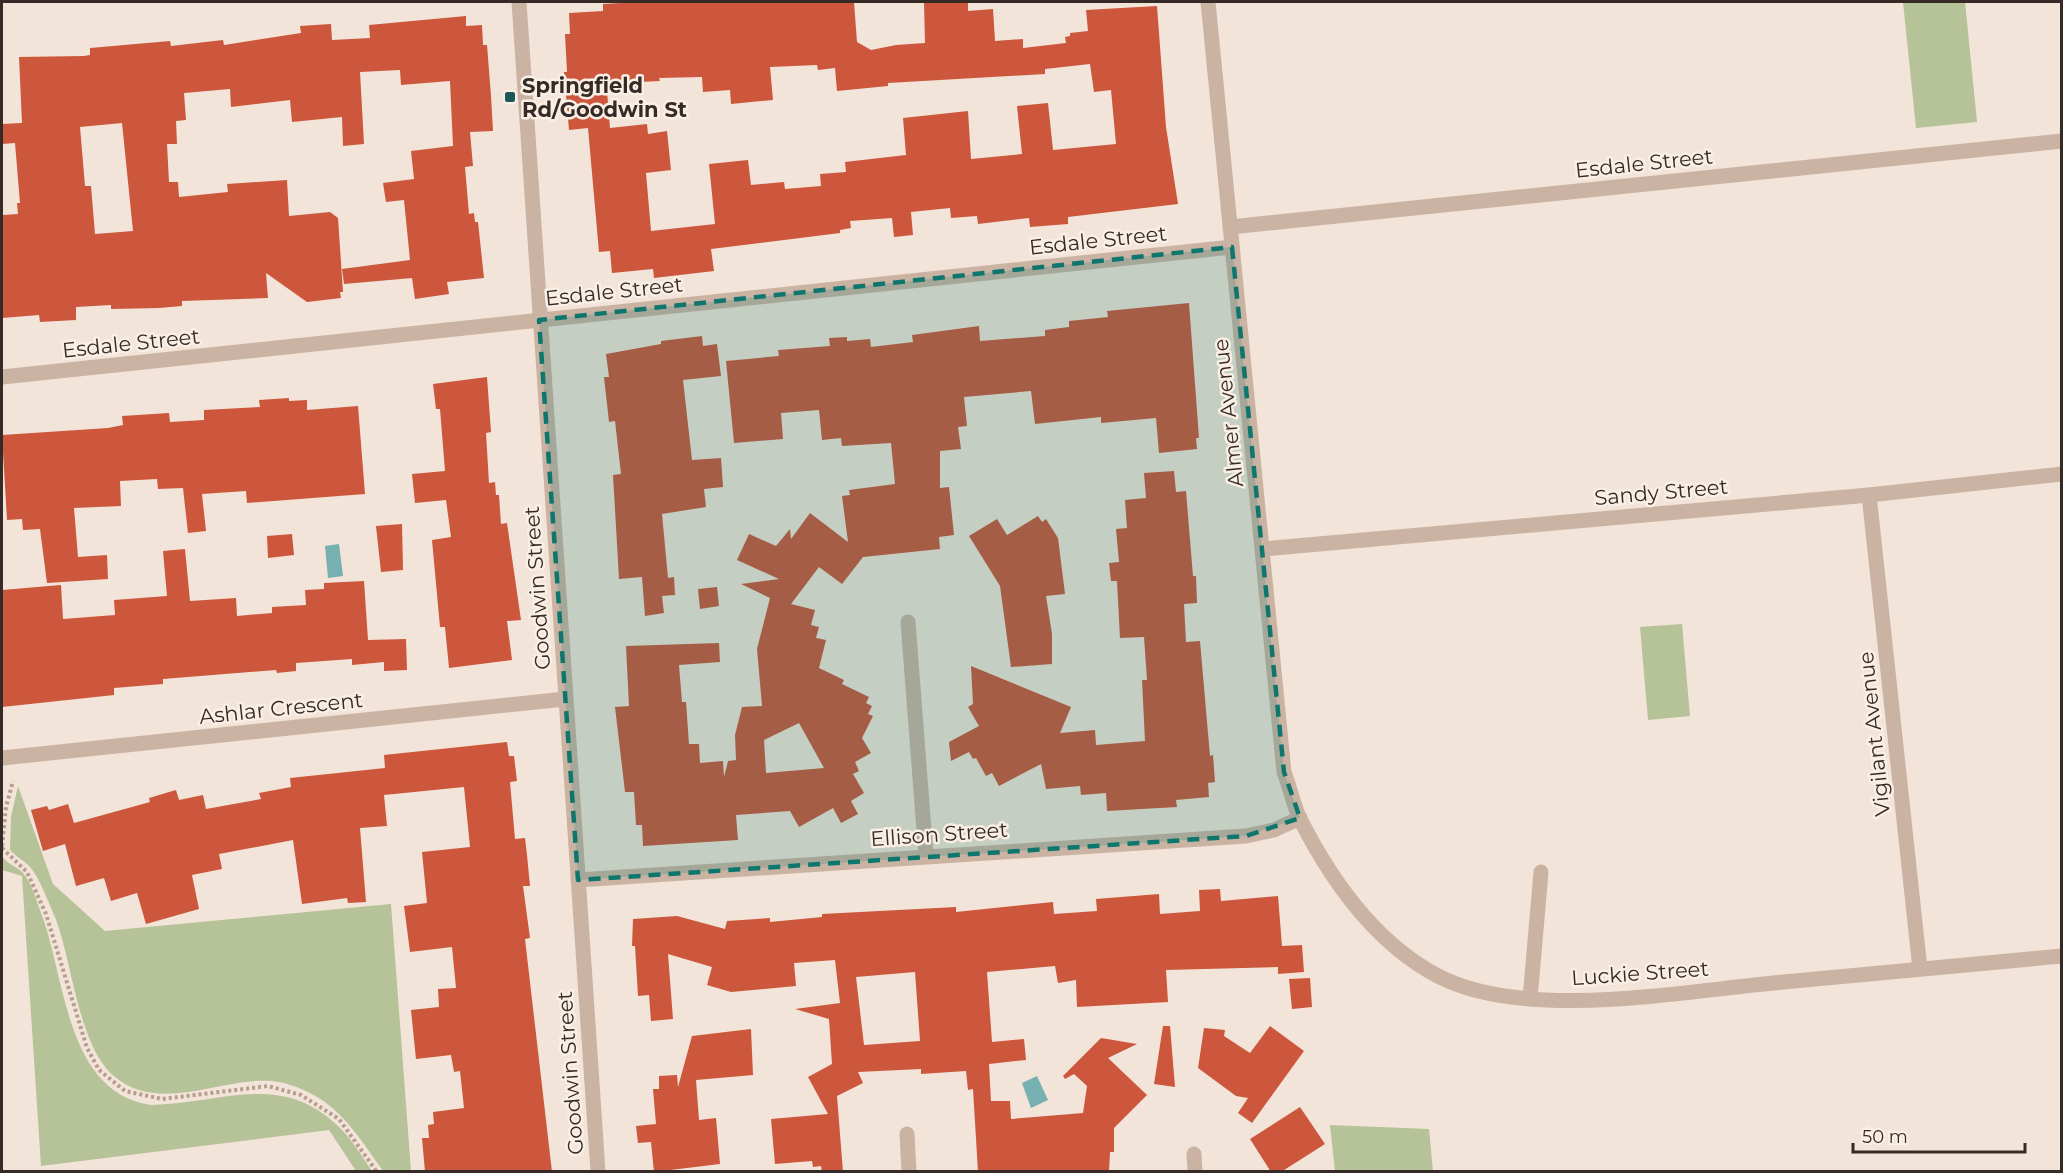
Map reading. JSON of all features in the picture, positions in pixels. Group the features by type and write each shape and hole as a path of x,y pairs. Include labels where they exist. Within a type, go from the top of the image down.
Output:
{"street":[{"name":"Goodwin Street","path":"519,2 598,1172"},
{"name":"Almer Avenue","path":"1208,2 1284,772 1300,818"},
{"name":"Esdale Street","path":"1230,227 2061,141"},
{"name":"Esdale Street","path":"2,377 1232,247"},
{"name":"Sandy Street","path":"1263,549 1869,495 2061,474"},
{"name":"Vigilant Avenue","path":"1869,495 1920,969"},
{"path":"908,622 926,856"},
{"name":"Ashlar Crescent","path":"2,759 565,699"},
{"name":"Luckie Street","path":"1300,818 1361,915 1387,942 1439,977 1487,992 1530,999 1628,998 2061,956"},
{"name":"Ellison Street","path":"578,880 1246,836 1274,830 1300,818"},
{"path":"1530,999 1541,872"},
{"path":"907,1134 909,1172"},
{"path":"1194,1154 1195,1172"}],"path":[{"path":"13,781 6,807 2,847 27,872 46,914 87,1048 99,1070 125,1091 162,1099 268,1086 301,1095 339,1119 377,1172"}],"highlighted area":[{"path":"1232,247 1284,772 1300,818 1246,836 578,880 539,320"}],"green space":[{"path":"1903,2 1965,2 1977,122 1916,128"},
{"path":"1682,624 1690,716 1648,720 1640,627"},
{"path":"18,786 53,884 105,931 391,904 411,1171 383,1171 357,1134 334,1109 315,1096 291,1085 259,1081 196,1091 153,1093 133,1088 115,1077 93,1046 78,1003 55,917 41,885 31,868 10,850 11,817"},
{"path":"2,856 23,873 31,886 49,937 73,1027 85,1055 101,1078 122,1096 151,1105 249,1094 295,1099 317,1110 339,1127 372,1171 356,1171 329,1130 41,1166 22,876 2,870"},
{"path":"1330,1125 1429,1129 1433,1171 1335,1171"}],"water":[{"path":"339,544 343,576 328,578 325,546"},
{"path":"1037,1076 1048,1100 1031,1108 1022,1083"}],"building":[{"path":"854,2 857,42 871,50 925,43 924,2 968,2 968,11 993,9 995,41 1023,39 1023,48 1066,43 1065,37 1070,36 1070,33 1088,31 1086,10 1157,6 1166,127 1178,204 1068,217 1068,224 1030,227 1029,218 978,224 977,216 951,218 950,208 911,212 913,235 894,237 892,218 850,221 851,228 840,230 840,233 711,249 714,271 654,278 653,269 612,273 610,251 599,252 588,128 569,130 564,72 567,72 565,34 570,34 569,13 603,11 603,4","holes":["1090,64 1094,92 1111,90 1116,144 1053,150 1048,103 1017,106 1022,154 971,159 968,111 903,118 906,155 845,162 846,172 820,174 821,186 785,189 784,182 751,185 748,160 709,164 715,224 651,231 646,173 671,170 667,131 648,134 647,124 610,128 607,91 640,88 640,82 660,81 659,78 702,77 703,92 730,90 731,104 773,100 770,67 817,65 818,70 835,68 837,91 888,86 888,83 1045,74 1045,69"]},
{"path":"466,16 466,26 482,25 483,45 487,45 493,131 470,132 473,166 465,167 469,214 474,213 475,222 478,222 484,278 447,282 449,294 415,299 412,278 344,284 342,269 410,260 404,200 386,202 383,183 414,179 411,151 453,146 450,81 401,85 400,70 360,72 364,144 343,146 342,117 292,122 290,100 231,107 230,89 184,93 186,120 176,121 177,144 167,144 169,182 178,182 179,197 228,192 227,184 287,180 289,216 330,212 338,218 343,292 340,292 341,298 307,302 266,273 268,298 182,301 182,306 159,308 111,309 111,305 76,307 76,320 40,322 39,315 2,318 2,215 18,214 17,203 20,203 15,143 2,144 2,124 22,123 19,57 84,56 90,55 90,48 170,41 171,46 223,40 224,45 301,33 300,26 331,24 332,40 370,38 369,25","holes":["122,123 133,231 95,234 91,186 85,186 80,127"]},
{"path":"1189,303 1199,438 1196,438 1197,449 1159,453 1156,418 1101,423 1101,417 1035,424 1031,391 964,397 967,426 958,427 961,449 940,451 940,488 949,487 954,535 939,537 940,549 863,557 842,584 819,567 791,604 815,610 811,625 819,627 816,638 826,640 819,668 844,680 842,684 869,697 866,703 872,706 868,714 873,716 862,738 871,753 855,762 859,771 853,774 864,793 851,801 858,814 841,823 833,808 799,827 790,811 736,815 738,840 643,846 642,825 636,825 634,792 625,792 615,707 629,706 626,646 719,643 720,662 679,665 682,702 686,702 689,744 699,744 700,763 723,761 724,777 728,761 736,760 735,735 742,707 762,706 757,649 770,598 741,584 779,579 737,560 749,534 776,546 790,529 791,539 810,513 848,542 842,496 850,495 849,490 895,484 891,443 842,446 841,438 822,440 819,410 781,413 783,439 734,443 726,361 779,356 778,350 830,346 829,338 847,337 847,341 870,339 871,347 913,342 912,335 979,326 980,341 1045,336 1045,330 1069,327 1069,321 1108,317 1107,311","holes":["799,723 824,768 766,773 764,740"]},
{"path":"702,336 703,346 717,344 721,376 683,380 692,460 721,458 723,487 704,489 706,507 662,514 668,578 674,577 675,595 662,596 664,613 645,616 642,577 619,579 613,475 621,474 615,421 609,422 604,377 609,377 606,354 661,344 661,341"},
{"path":"487,377 491,432 486,433 489,483 495,482 496,495 499,495 501,524 507,523 521,620 507,621 512,660 449,668 445,627 440,627 432,540 451,537 446,500 415,503 412,474 445,471 440,409 436,409 433,384"},
{"path":"289,398 289,401 307,400 307,410 358,406 365,494 247,503 246,491 202,494 206,531 188,533 183,488 158,489 157,479 120,481 121,506 74,508 78,557 107,555 108,579 47,583 40,529 23,530 22,519 7,520 2,435 108,428 123,425 122,416 169,413 170,422 204,420 204,410 260,407 259,400"},
{"path":"1174,471 1176,492 1186,491 1193,576 1196,576 1197,603 1184,604 1186,642 1200,641 1210,756 1213,755 1215,782 1208,783 1209,797 1176,800 1177,807 1107,811 1106,793 1081,795 1080,786 1046,789 1041,764 999,786 992,773 986,776 976,758 973,759 969,752 951,761 949,742 979,726 968,707 973,704 971,666 1071,707 1060,733 1095,730 1096,745 1145,741 1142,680 1147,680 1144,637 1120,638 1117,581 1111,581 1109,563 1119,562 1116,529 1127,528 1125,500 1146,498 1144,473"},
{"path":"1038,516 1042,522 1046,519 1058,538 1065,594 1046,596 1052,634 1052,664 1011,667 1000,586 969,536 997,519 1007,535"},
{"path":"402,524 403,570 381,572 376,526"},
{"path":"292,534 294,555 268,558 267,536"},
{"path":"185,549 190,601 236,598 237,616 272,613 272,607 306,605 305,590 324,589 324,583 364,581 368,640 406,639 407,670 384,671 384,662 352,665 352,659 296,663 296,671 277,673 276,670 163,679 163,684 114,688 114,695 2,707 2,590 61,585 63,619 115,615 114,600 167,596 163,551"},
{"path":"717,587 719,606 700,609 698,589"},
{"path":"507,742 509,756 514,756 517,781 510,782 515,839 525,838 527,855 530,886 523,886 530,938 525,939 552,1172 425,1172 422,1138 429,1138 428,1125 434,1124 433,1112 464,1108 460,1071 454,1072 451,1055 416,1059 411,1010 439,1007 438,989 456,988 452,947 410,952 404,906 427,903 422,852 470,847 464,787 384,795 387,826 360,828 366,902 348,903 347,898 302,904 293,840 219,854 222,869 192,875 199,909 146,924 137,893 111,901 104,878 76,886 65,844 43,851 31,810 47,806 49,810 68,804 74,823 150,802 149,798 176,790 179,800 203,795 206,809 261,799 259,793 291,787 290,778 385,768 384,755"},
{"path":"1220,889 1221,901 1278,896 1282,946 1302,945 1304,972 1278,974 1278,967 1166,970 1168,1002 1077,1007 1076,980 1058,983 1055,966 987,972 992,1042 1024,1039 1026,1060 989,1064 991,1101 1010,1101 1011,1119 1083,1113 1087,1086 1074,1074 1065,1079 1063,1076 1101,1038 1137,1044 1108,1058 1147,1095 1114,1128 1114,1152 1110,1152 1109,1172 978,1172 973,1089 968,1090 966,1071 921,1074 921,1069 858,1072 863,1083 837,1096 843,1172 822,1172 821,1166 813,1167 812,1161 775,1164 771,1119 828,1114 808,1077 832,1064 829,1019 795,1009 840,1003 835,960 794,963 796,986 731,992 707,985 712,967 668,954 673,1019 651,1021 649,995 638,996 635,946 632,946 633,919 677,916 725,929 727,921 770,918 770,922 822,917 822,914 956,907 956,912 1053,902 1054,914 1097,911 1096,899 1159,894 1160,914 1200,911 1199,890","holes":["915,972 920,1041 864,1045 856,977"]},
{"path":"1310,978 1312,1007 1292,1009 1289,979"},
{"path":"1163,1026 1170,1026 1175,1087 1154,1084"},
{"path":"1270,1026 1304,1051 1252,1123 1238,1113 1248,1098 1236,1096 1198,1068 1204,1028 1225,1030 1224,1036 1250,1053"},
{"path":"751,1029 753,1075 696,1080 699,1120 716,1118 720,1164 654,1172 651,1142 638,1143 636,1126 656,1124 653,1089 659,1089 659,1076 677,1075 678,1087 692,1036"},
{"path":"1300,1107 1325,1144 1281,1172 1271,1172 1250,1139"}],"place":[{"name":"Springfield Rd/Goodwin St","path":"510,97"}]}
